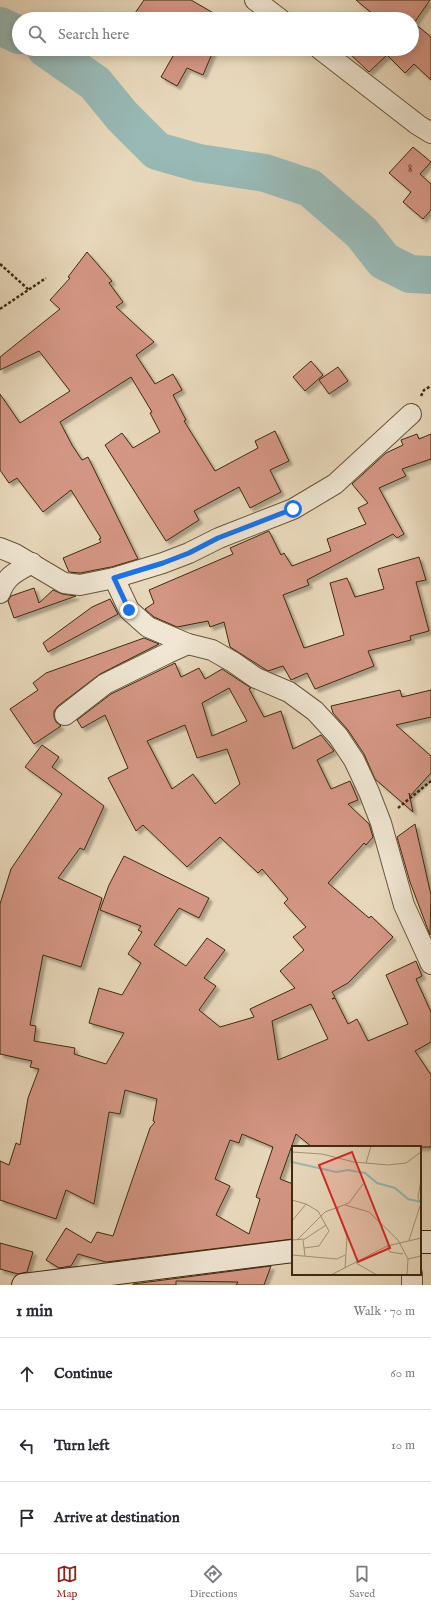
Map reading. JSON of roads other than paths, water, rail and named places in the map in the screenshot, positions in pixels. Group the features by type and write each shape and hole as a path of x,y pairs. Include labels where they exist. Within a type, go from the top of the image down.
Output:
{"street":[{"path":"255,0 271,12"},
{"path":"329,56 418,125 431,133"},
{"path":"0,548 14,554 64,583 80,585 114,578 163,563 189,553 218,538 293,509 335,484 411,414"},
{"path":"0,593 4,583 14,573 32,564"},
{"path":"114,578 129,610 148,627 188,644 212,650 234,662 256,678 289,692 315,711 338,736 354,760 369,792 381,823 404,905 431,964"},
{"path":"65,714 105,684 188,644"},
{"path":"23,1285 292,1251"}],"waterway":[{"path":"0,26 12,32"},
{"path":"56,56 95,83 122,116 157,151 199,163 265,173 310,188 362,233 384,261 410,274 431,275"}]}
